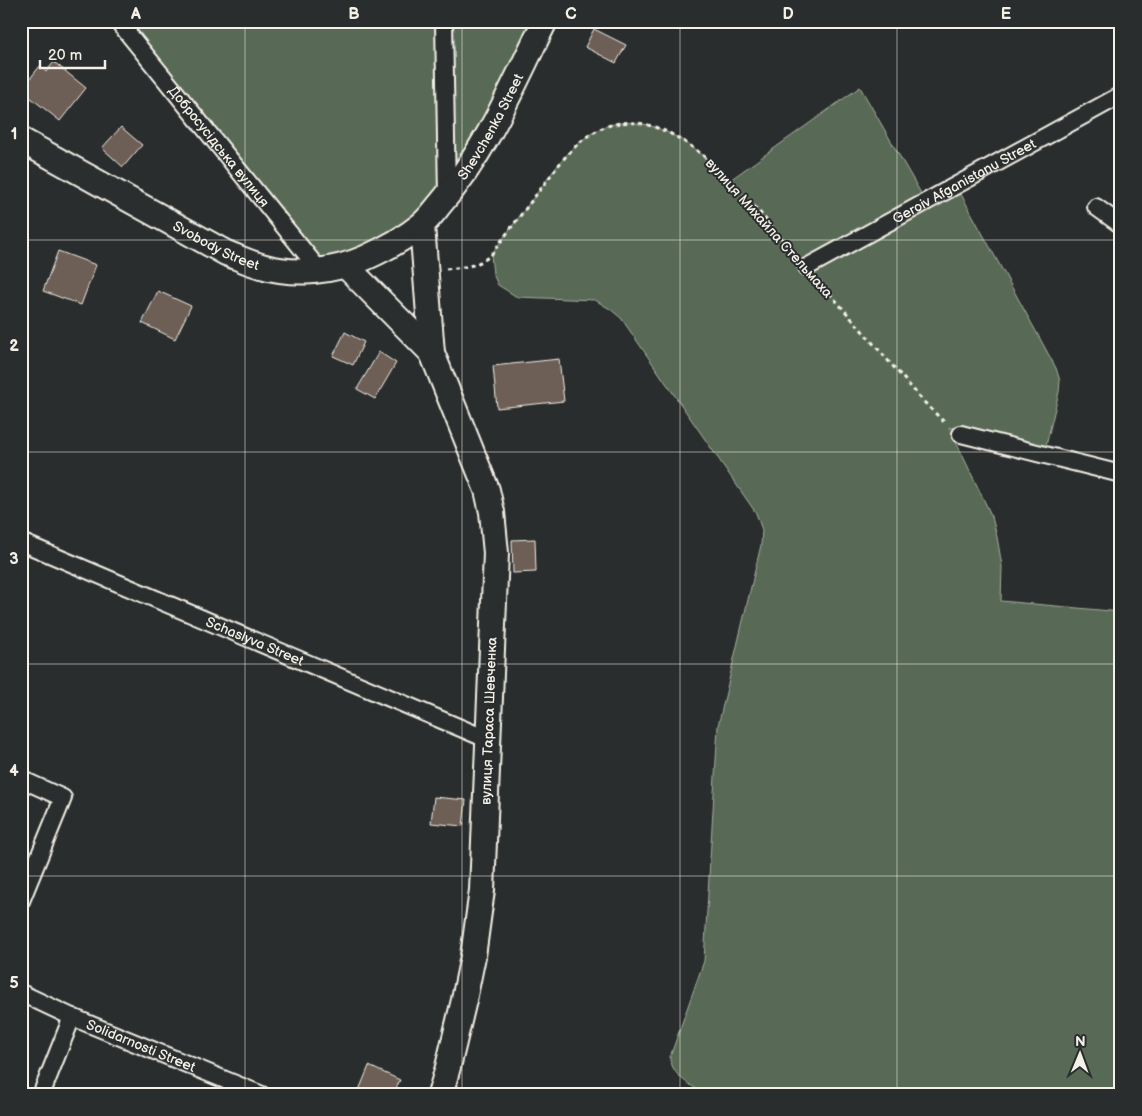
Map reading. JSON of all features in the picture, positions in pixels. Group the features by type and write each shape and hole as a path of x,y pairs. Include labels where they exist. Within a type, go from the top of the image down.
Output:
{"street":[{"name":"Добросусідська вулиця","path":"118,21 320,271"},
{"path":"444,21 448,196"},
{"name":"Shevchenka Street","path":"422,224 448,196 486,139 544,21"},
{"name":"Geroiv Afganistanu Street","path":"807,268 1121,95"},
{"name":"Svobody Street","path":"21,140 226,253 261,266 288,271 320,271 346,266 401,240 422,224"},
{"path":"1096,207 1121,225"},
{"name":"вулиця Тараса Шевченка","path":"422,224 432,353 487,490 492,512 496,553 482,890 464,1000 440,1095"},
{"name":"вулиця Тараса Шевченка","path":"346,266 432,353"},
{"path":"961,434 1121,474"},
{"name":"Schaslyva Street","path":"21,542 489,740"},
{"path":"21,779 63,798 21,902"},
{"name":"Solidarnosti Street","path":"21,993 262,1095"},
{"path":"41,1095 72,1016"}],"path":[{"name":"вулиця Михайла Стельмаха","path":"426,271 469,267 481,263 490,255 565,156 603,127 625,122 644,124 667,132 710,160 937,416 961,434"}],"green space":[{"path":"118,21 545,21 422,225 320,271"},
{"path":"860,87 926,202 956,185 1056,368 1060,381 1044,454 961,434 949,427 992,517 1002,566 1001,601 1121,612 1121,1095 706,1095 678,1075 674,1070 670,1057 704,961 718,726 761,545 762,530 756,513 621,318 595,300 517,297 498,285 493,274 491,255 565,157 583,140 604,127 621,123 639,123 673,135 704,156 730,180"}],"building":[{"path":"613,21 636,21 633,28"},
{"path":"594,29 626,45 616,63 585,47"},
{"path":"54,62 86,88 60,121 21,90 40,66 46,72"},
{"path":"121,127 142,145 123,167 102,148"},
{"path":"58,251 96,265 81,305 43,291"},
{"path":"158,291 191,306 175,339 142,323"},
{"path":"345,332 364,342 353,365 333,356"},
{"path":"379,352 396,363 375,399 357,389"},
{"path":"559,359 564,401 497,408 493,366"},
{"path":"535,539 536,572 513,573 512,540"},
{"path":"434,797 466,800 463,826 431,823"},
{"path":"369,1066 400,1080 393,1095 357,1095"}]}
